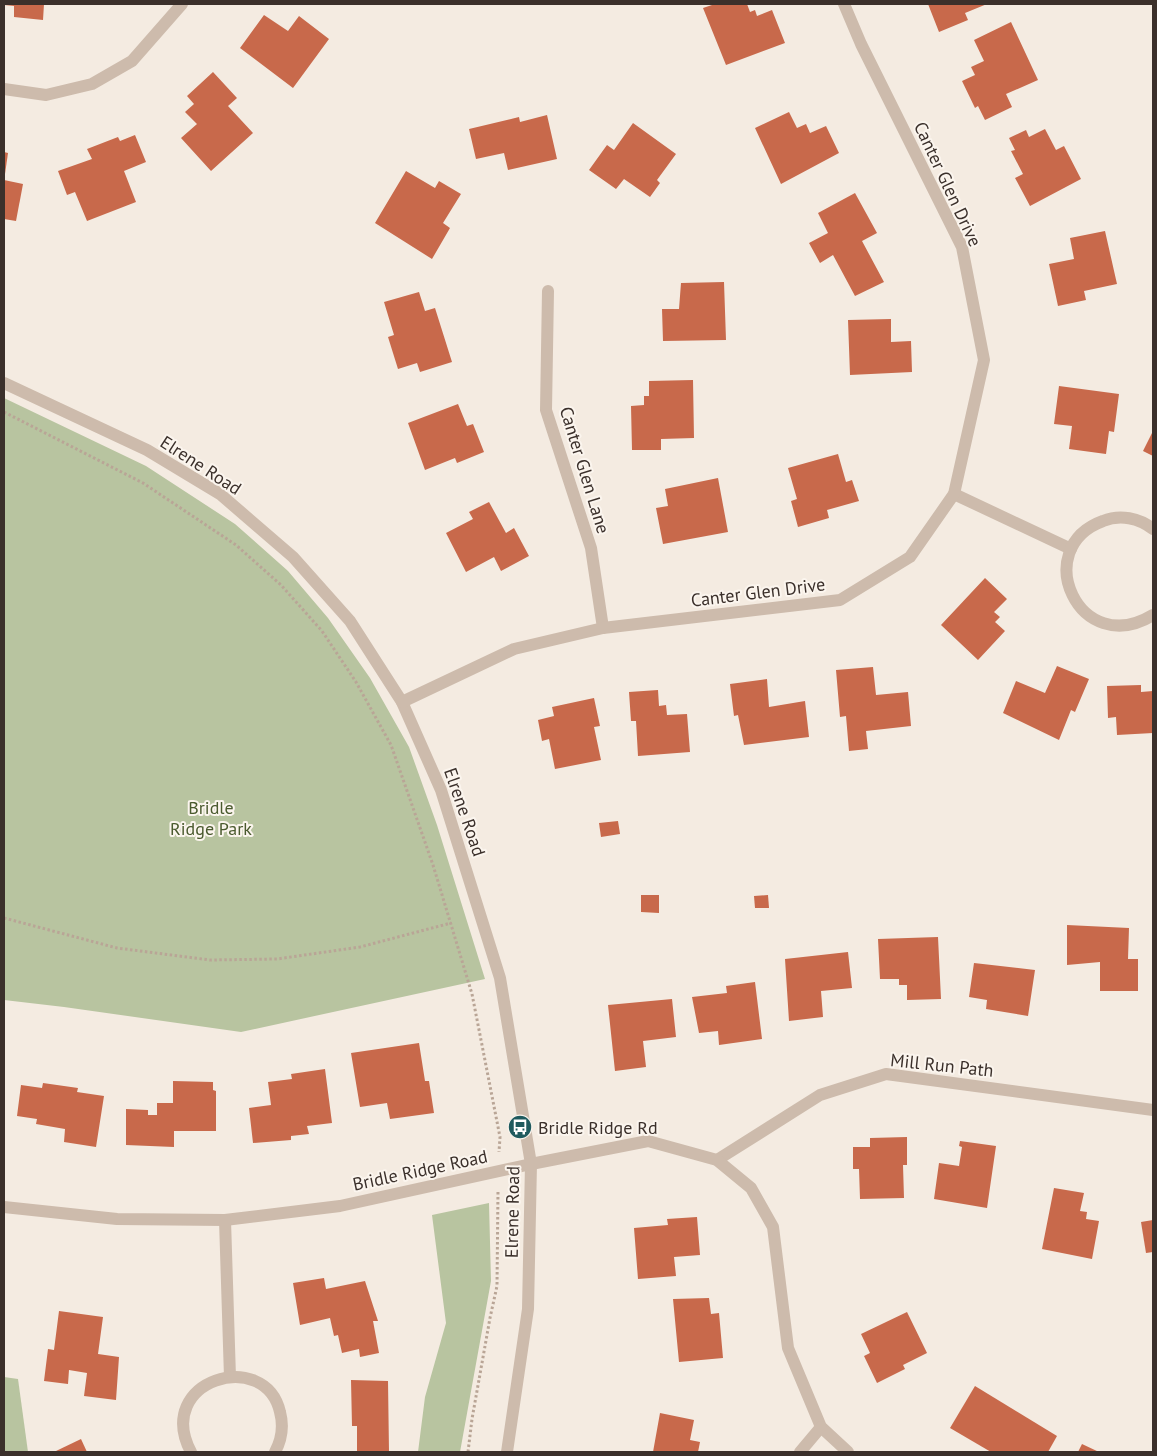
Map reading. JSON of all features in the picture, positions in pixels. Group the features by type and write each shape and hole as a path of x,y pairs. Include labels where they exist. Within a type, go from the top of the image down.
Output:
{"street":[{"path":"4,89 46,95 92,84 132,61 182,4"},
{"name":"Canter Glen Drive","path":"402,702 514,649 603,628 840,600 910,557 954,494 984,360 962,247 861,44 844,4"},
{"name":"Canter Glen Lane","path":"548,291 546,410 591,548 603,628"},
{"name":"Elrene Road","path":"4,383 147,450 220,494 293,557 350,620 402,702 441,790 500,978 531,1164 528,1309 507,1452"},
{"path":"954,494 1071,549"},
{"path":"1153,528 1145,522 1128,518 1111,518 1094,524 1080,535 1071,549 1066,567 1068,585 1076,602 1088,615 1105,624 1123,626 1141,622 1153,615"},
{"name":"Mill Run Path","path":"717,1160 820,1095 886,1074 1153,1110"},
{"name":"Bridle Ridge Road","path":"4,1207 117,1219 225,1220 340,1206 531,1164 648,1141 717,1160 751,1188 773,1227 788,1348 821,1427 848,1452"},
{"path":"225,1220 230,1377"},
{"path":"191,1452 184,1431 184,1418 188,1405 195,1394 205,1385 217,1379 230,1377 242,1377 254,1381 274,1397 280,1408 282,1421 282,1433 275,1452"},
{"path":"800,1452 821,1427"}],"path":[{"path":"4,412 143,483 236,544 281,585 316,624 356,682 391,745 433,865 472,994 500,1137 497,1286 472,1419 468,1452"},
{"path":"4,918 117,948 210,960 277,959 360,947 451,923"}],"green space":[{"name":"Bridle Ridge Park","path":"4,398 146,466 235,524 288,571 328,618 370,678 409,747 437,825 485,979 241,1032 4,1000"},
{"path":"489,1203 491,1281 460,1452 418,1452 425,1397 446,1323 432,1215"},
{"path":"4,1377 18,1379 28,1452 4,1452"}],"building":[{"path":"4,4 44,4 43,20 14,17 14,6"},
{"path":"715,4 747,4 750,12 755,10 757,16 772,10 785,43 726,65 703,8"},
{"path":"928,4 987,4 965,13 968,20 939,32"},
{"path":"264,15 288,31 299,16 329,39 293,88 240,48"},
{"path":"1011,22 1038,80 1006,94 1012,107 985,120 978,106 975,108 962,81 975,75 971,67 984,61 974,40"},
{"path":"213,72 237,98 228,106 253,133 211,171 181,138 197,124 185,112 194,104 187,96"},
{"path":"789,112 797,128 806,124 810,133 826,126 839,153 781,184 755,128"},
{"path":"547,115 557,159 508,170 504,153 476,159 469,129 519,117 520,122"},
{"path":"633,123 676,154 657,180 660,183 650,197 624,179 616,189 589,170 607,145 614,150"},
{"path":"1045,129 1056,150 1064,146 1081,179 1030,206 1015,178 1023,174 1011,151 1015,150 1009,138 1026,130 1029,137"},
{"path":"135,135 146,162 124,171 136,202 87,221 75,192 67,195 58,171 92,159 87,149 118,137 120,141"},
{"path":"4,152 8,153 5,174 4,174"},
{"path":"406,171 435,188 439,181 461,194 443,223 450,228 432,259 375,223"},
{"path":"4,180 23,184 16,221 4,219"},
{"path":"855,193 877,233 862,241 884,282 855,296 833,255 820,263 809,243 828,233 818,213"},
{"path":"1105,231 1117,284 1084,291 1086,300 1058,306 1049,264 1074,259 1070,238"},
{"path":"724,282 726,340 663,341 662,309 679,309 681,283"},
{"path":"419,292 425,311 435,308 452,362 420,372 417,363 398,369 388,337 394,335 384,302"},
{"path":"891,319 891,342 911,341 912,372 850,375 848,320"},
{"path":"693,380 694,438 661,439 661,450 632,450 631,406 644,405 644,396 649,396 649,381"},
{"path":"1059,386 1119,394 1114,432 1109,431 1106,454 1069,449 1072,426 1054,424"},
{"path":"458,404 467,426 473,424 484,452 457,463 455,458 425,470 408,423"},
{"path":"1153,431 1153,456 1143,451"},
{"path":"838,454 846,482 852,480 859,501 827,510 829,518 798,527 791,501 797,499 788,468"},
{"path":"718,478 728,532 663,544 656,508 668,506 665,489"},
{"path":"489,502 506,533 514,528 529,556 501,571 494,557 466,572 446,533 473,519 469,512"},
{"path":"985,578 1007,599 994,612 1000,617 995,622 1005,631 978,660 941,625"},
{"path":"1057,666 1089,679 1075,712 1071,710 1059,740 1003,713 1016,681 1045,693"},
{"path":"873,667 876,695 908,692 911,726 866,731 868,749 849,751 846,716 840,717 836,670"},
{"path":"767,679 769,707 805,701 809,737 744,745 738,715 734,716 730,684"},
{"path":"1141,685 1141,692 1153,691 1153,733 1117,735 1116,717 1108,718 1107,686"},
{"path":"658,690 659,706 666,705 667,715 687,714 690,752 638,756 636,721 631,721 629,692"},
{"path":"594,698 600,726 594,727 601,760 555,769 549,739 542,741 538,720 554,716 552,707"},
{"path":"618,821 620,834 601,837 599,823"},
{"path":"641,895 659,895 659,913 641,912"},
{"path":"768,895 769,908 755,908 754,896"},
{"path":"1067,925 1129,928 1128,959 1138,959 1138,991 1100,991 1100,962 1067,965"},
{"path":"938,937 941,999 907,1000 907,985 899,985 899,979 880,979 878,939"},
{"path":"848,952 852,988 821,991 823,1017 789,1021 785,959"},
{"path":"974,963 1035,970 1028,1016 986,1009 987,1000 969,997"},
{"path":"755,982 762,1039 719,1045 718,1031 699,1033 692,997 727,993 726,986"},
{"path":"672,999 676,1037 643,1041 646,1067 615,1071 608,1005"},
{"path":"419,1043 425,1081 429,1081 434,1113 390,1119 387,1103 360,1107 351,1053"},
{"path":"325,1069 332,1123 307,1126 309,1134 291,1136 291,1140 253,1143 249,1108 271,1105 268,1082 292,1079 291,1074"},
{"path":"173,1081 213,1082 213,1090 216,1091 216,1131 174,1131 174,1147 126,1145 126,1109 148,1110 148,1115 157,1115 157,1103 173,1103"},
{"path":"43,1083 78,1088 77,1092 104,1096 96,1147 64,1142 65,1129 36,1124 37,1119 17,1116 21,1085 42,1088"},
{"path":"907,1137 907,1165 903,1165 904,1198 860,1199 859,1169 853,1169 853,1147 870,1147 870,1138"},
{"path":"960,1141 996,1146 987,1208 934,1199 939,1163 959,1166 962,1147 959,1146"},
{"path":"1054,1188 1084,1193 1080,1211 1087,1212 1086,1219 1099,1221 1092,1259 1042,1249"},
{"path":"697,1217 700,1255 674,1257 676,1276 638,1279 634,1228 668,1225 667,1219"},
{"path":"1153,1220 1153,1252 1146,1253 1141,1222"},
{"path":"324,1278 326,1289 365,1281 378,1321 373,1321 379,1353 360,1357 359,1349 342,1353 338,1335 334,1336 330,1318 300,1325 293,1283"},
{"path":"709,1298 711,1314 719,1313 723,1358 679,1362 673,1299"},
{"path":"59,1311 103,1317 98,1354 119,1357 116,1400 84,1396 87,1373 69,1370 68,1384 44,1381 48,1349 54,1350"},
{"path":"907,1312 927,1353 903,1365 905,1369 877,1383 864,1356 870,1353 861,1334"},
{"path":"351,1380 388,1381 389,1452 357,1452 357,1426 352,1426"},
{"path":"975,1386 1057,1436 1048,1452 991,1452 950,1428"},
{"path":"660,1413 694,1420 690,1440 700,1442 698,1452 653,1452"},
{"path":"81,1439 87,1452 56,1451"},
{"path":"1082,1444 1099,1452 1078,1452"}],"place":[{"name":"Bridle Ridge Rd","path":"520,1127"}]}
